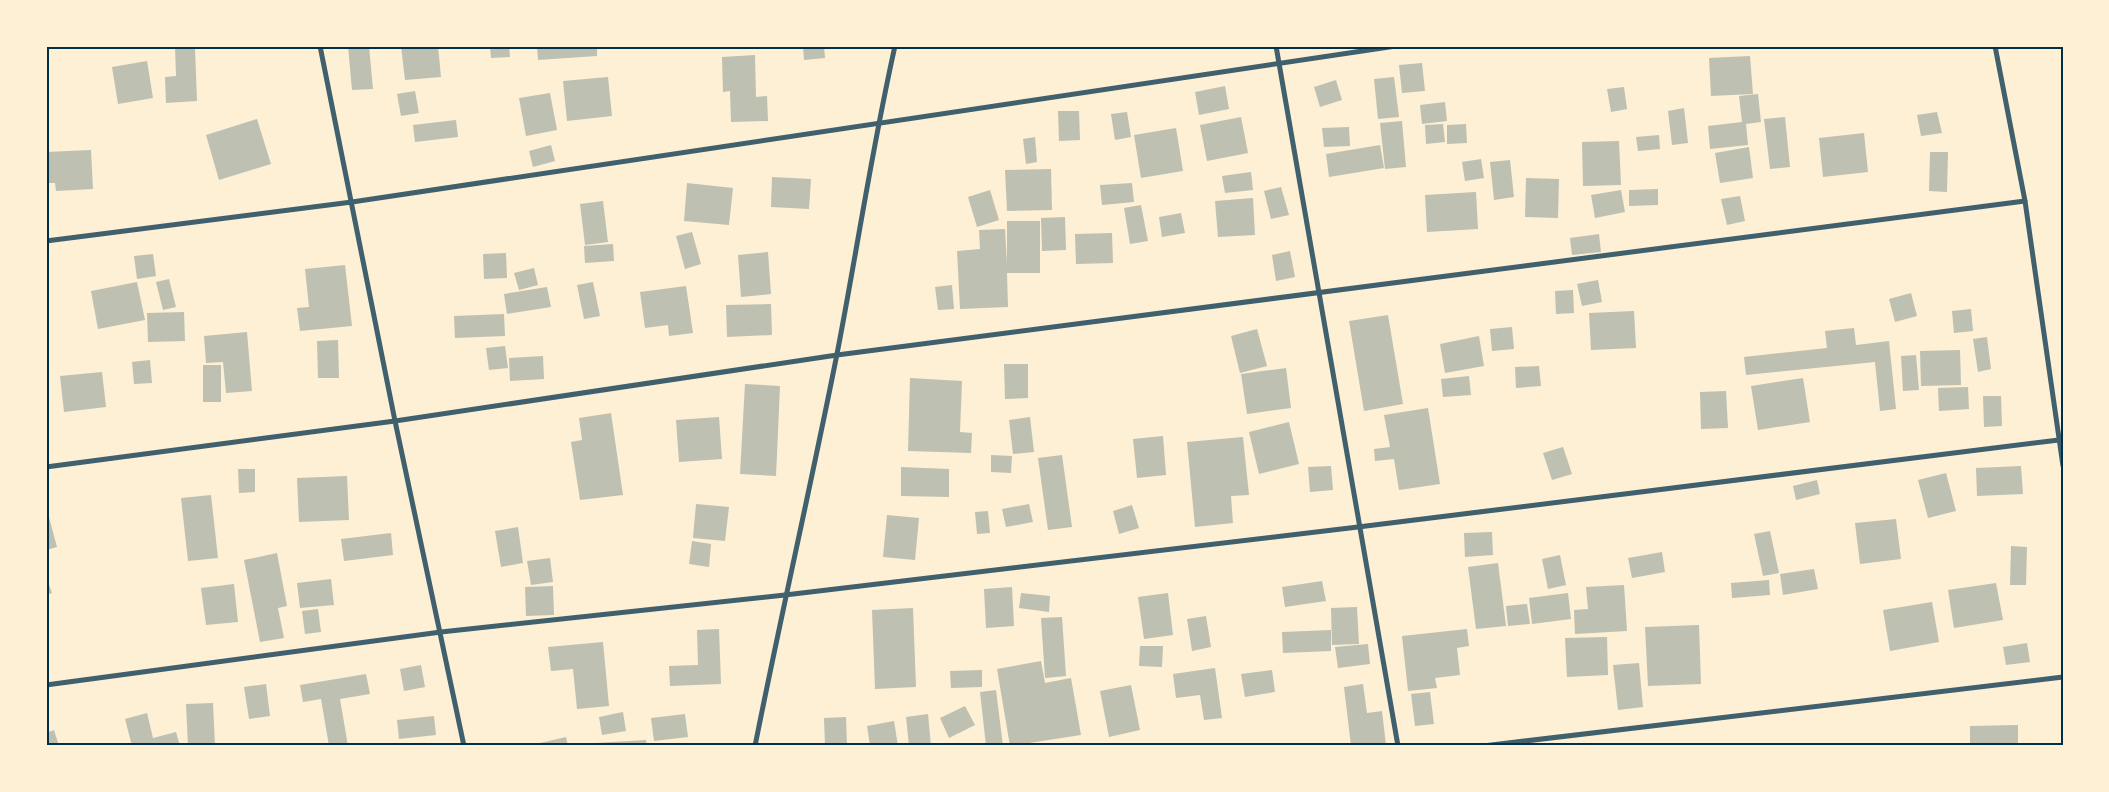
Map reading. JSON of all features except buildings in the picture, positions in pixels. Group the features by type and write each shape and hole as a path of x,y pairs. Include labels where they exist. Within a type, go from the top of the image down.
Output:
{"street":[{"path":"320,46 395,421 464,746"},
{"path":"755,746 836,355 878,122 895,46"},
{"path":"1276,46 1358,528 1398,746"},
{"path":"46,241 352,202 1396,46"},
{"path":"1995,46 2025,201 2063,466"},
{"path":"46,467 395,421 836,355 1317,291 2025,201"},
{"path":"46,685 441,632 785,595 1358,528 2059,440"},
{"path":"1483,746 2063,677"}]}
